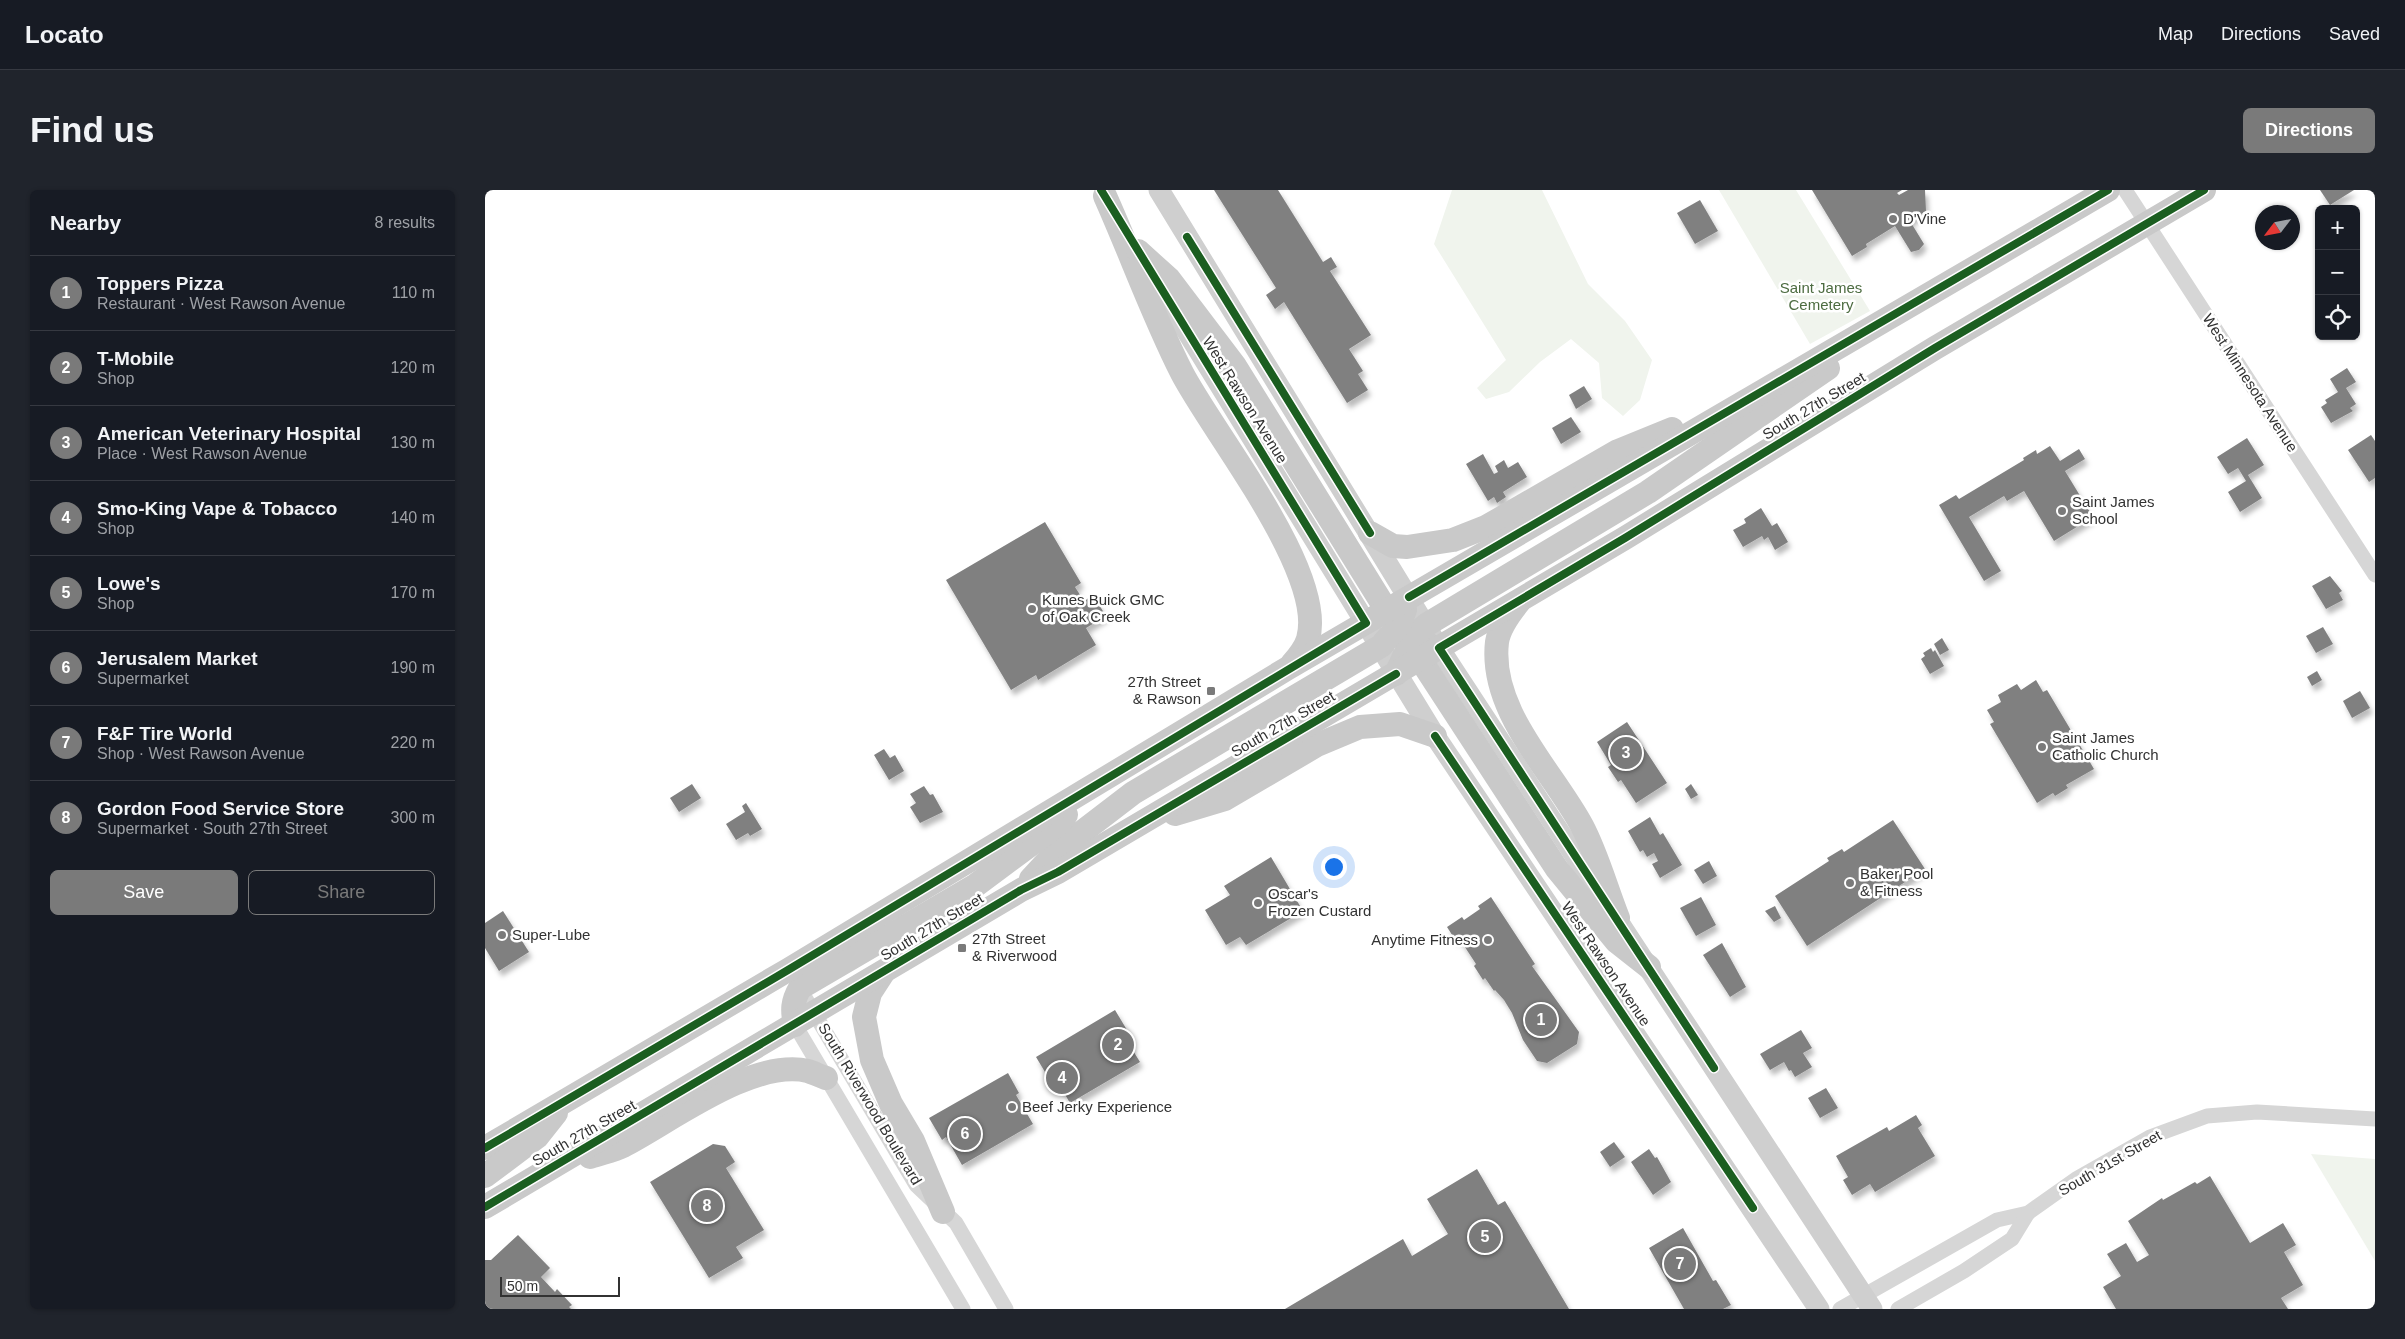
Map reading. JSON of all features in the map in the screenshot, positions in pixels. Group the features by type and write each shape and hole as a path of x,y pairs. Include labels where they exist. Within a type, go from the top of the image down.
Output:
{"main road":[{"name":"West Rawson Avenue","path":"1159,190 1409,597 1407,637 1396,674 1435,736 1819,1309"},
{"name":"South 27th Street","path":"485,1207 815,1014 1021,890 1058,872 1396,674 1407,637 1409,597 2108,190"},
{"name":"South 27th Street","path":"1407,637 1520,600 1935,348 2204,190"},
{"name":"West Rawson Avenue","path":"1103,193 1366,624"},
{"path":"1103,193 1183,373 1284,538 1299,572 1308,608 1309,638 1304,650 1288,668"},
{"path":"1138,251 1169,279 1235,366 1557,869 1616,940 1649,966"},
{"path":"1021,890 1056,852 1133,792 1407,637 1649,492 1822,374 1869,330"},
{"path":"1370,533 1393,546 1407,547 1453,540 1487,527 1618,451 1747,399"},
{"path":"1520,600 1507,617 1497,641 1498,668 1505,694 1524,739 1582,826 1618,918"},
{"path":"485,1148 565,1102 794,979 1091,787 1288,668 1366,624 1407,637"},
{"name":"West Rawson Avenue","path":"1407,637 1618,918 1867,1302"},
{"path":"1137,826 1225,799 1317,745 1359,727 1399,724 1435,736"},
{"path":"884,972 869,993 864,1016 872,1060 891,1104 913,1141 943,1212"},
{"path":"794,979 792,1010 795,1025"},
{"path":"543,1173 621,1146 715,1092 757,1076 784,1071 806,1071 826,1078"},
{"path":"485,1176 537,1137 565,1102"}],"street":[{"name":"West Minnesota Avenue","path":"2125,190 2375,575"},
{"name":"South Riverwood Boulevard","path":"794,979 916,1185 956,1223 1006,1309"},
{"name":"South Riverwood Boulevard","path":"795,1025 963,1309"},
{"name":"South 31st Street","path":"1840,1309 1867,1302 1997,1220 2028,1213 2076,1179 2150,1137 2207,1116 2257,1112 2375,1119"},
{"name":"South 31st Street","path":"1898,1309 1964,1271 2012,1239 2028,1213"}],"green space":[{"path":"1452,190 1542,190 1588,284 1625,321 1652,360 1640,400 1623,416 1602,398 1599,363 1571,339 1540,362 1509,392 1486,399 1477,388 1506,360 1434,244"},
{"name":"Saint James Cemetery","path":"1719,190 1796,190 1870,311 1810,344"},
{"path":"2311,1154 2375,1159 2375,1261"}],"building":[{"path":"1214,190 1278,190 1323,262 1331,257 1337,267 1330,271 1371,335 1349,349 1363,371 1358,374 1368,390 1347,403 1284,302 1275,309 1266,295 1276,288"},
{"path":"1812,190 1902,190 1897,193 1899,195 1908,190 1925,190 1926,211 1910,221 1924,244 1919,250 1911,252 1895,226 1866,244 1867,247 1852,256"},
{"path":"2320,190 2354,190 2330,205"},
{"path":"1700,200 1718,231 1695,244 1677,213"},
{"path":"2347,368 2356,382 2346,388 2356,404 2350,408 2353,411 2331,423 2321,407 2327,403 2325,400 2338,392 2330,379"},
{"path":"1584,386 1592,399 1576,409 1569,395"},
{"path":"1571,417 1581,432 1561,444 1552,428"},
{"path":"2371,435 2375,441 2375,478 2369,482 2348,450"},
{"path":"2247,438 2264,465 2248,475 2262,498 2240,512 2228,492 2246,481 2238,468 2228,474 2217,457"},
{"name":"Saint James School","path":"2050,446 2060,461 2079,449 2085,459 2065,471 2093,517 2054,541 2024,491 2007,501 2004,496 1969,517 2001,571 1984,581 1939,505 1956,495 1959,499 2024,460 2023,458 2036,450 2037,454"},
{"path":"1483,454 1494,474 1498,472 1495,466 1504,460 1508,468 1518,462 1527,477 1503,492 1506,497 1497,503 1494,497 1488,501 1466,464"},
{"path":"1761,508 1772,526 1777,523 1788,542 1775,550 1768,537 1764,540 1762,536 1743,547 1733,530 1746,523 1744,519"},
{"name":"Kunes Buick GMC of Oak Creek","path":"1045,522 1081,583 1075,587 1084,601 1093,595 1106,616 1086,628 1096,645 1038,680 1036,675 1011,690 946,580"},
{"path":"2330,576 2342,591 2339,593 2343,600 2326,609 2312,586"},
{"path":"2323,627 2333,644 2316,653 2306,636"},
{"path":"1942,638 1949,650 1940,655 1934,644"},
{"path":"1931,648 1933,652 1935,650 1944,666 1930,674 1921,659 1925,656 1923,653"},
{"path":"2317,671 2322,680 2312,686 2307,677"},
{"name":"Saint James Catholic Church","path":"2036,680 2043,692 2047,690 2094,769 2066,785 2068,788 2055,796 2053,793 2037,803 1990,724 1994,722 1987,710 2001,702 1998,695 2017,684 2021,690"},
{"path":"2360,691 2370,708 2352,718 2343,701"},
{"path":"1627,722 1667,783 1636,803 1621,780 1618,782 1608,767 1611,765 1597,742"},
{"path":"884,749 890,758 895,755 904,771 889,780 874,755"},
{"path":"692,784 701,798 679,812 670,798"},
{"path":"1691,784 1698,795 1691,799 1685,789"},
{"path":"924,786 930,795 933,794 943,812 920,823 910,807 916,803 910,794"},
{"path":"746,803 762,829 750,836 748,833 736,840 726,824 745,812 742,806"},
{"path":"1650,817 1660,835 1663,833 1682,865 1660,878 1652,864 1658,861 1654,853 1647,857 1643,850 1640,852 1628,831"},
{"name":"Baker Pool & Fitness","path":"1893,820 1925,869 1807,946 1775,896 1829,861 1827,858 1842,849 1844,852"},
{"name":"Oscar's Frozen Custard","path":"1271,857 1303,911 1246,945 1240,937 1226,945 1205,910 1230,895 1224,886"},
{"path":"1709,861 1717,876 1703,884 1694,870"},
{"path":"1491,897 1535,964 1532,966 1579,1032 1577,1044 1547,1063 1537,1061 1523,1040 1512,1013 1504,1000 1494,991 1485,978 1483,980 1474,966 1476,964 1459,938 1456,941 1447,927 1462,917 1464,920 1480,909 1478,906"},
{"path":"1701,897 1716,925 1696,936 1680,908"},
{"path":"1775,906 1781,918 1774,922 1765,911"},
{"name":"Super-Lube","path":"503,911 529,952 499,971 485,948 485,923"},
{"path":"1722,943 1746,987 1730,997 1703,955"},
{"path":"1115,1010 1127,1030 1122,1033 1140,1062 1070,1103 1053,1074 1048,1077 1036,1057"},
{"path":"1801,1030 1812,1048 1803,1053 1812,1067 1795,1077 1784,1062 1770,1070 1760,1054"},
{"path":"1008,1073 1019,1093 1016,1095 1033,1124 962,1165 946,1137 942,1140 929,1118"},
{"path":"1826,1088 1838,1108 1820,1118 1808,1098"},
{"path":"1916,1115 1922,1125 1918,1128 1935,1156 1875,1192 1870,1184 1852,1195 1843,1180 1848,1177 1836,1156 1887,1127 1889,1131"},
{"path":"1614,1142 1625,1157 1610,1167 1600,1152"},
{"path":"713,1144 725,1146 735,1162 726,1168 764,1230 736,1247 743,1258 709,1278 650,1182"},
{"path":"1649,1149 1655,1158 1657,1157 1671,1182 1653,1195 1631,1162"},
{"path":"1477,1169 1498,1205 1505,1201 1569,1309 1285,1309 1403,1239 1412,1256 1448,1234 1427,1199"},
{"path":"2210,1176 2250,1243 2283,1223 2296,1245 2284,1252 2303,1285 2281,1298 2288,1309 2116,1309 2103,1287 2121,1276 2107,1254 2126,1243 2137,1262 2149,1255 2128,1221 2162,1198 2163,1200"},
{"path":"1683,1228 1713,1281 1716,1280 1731,1305 1723,1309 1684,1309 1649,1248"},
{"path":"518,1235 550,1268 541,1277 555,1292 557,1289 572,1305 569,1307 571,1309 485,1309 485,1260 491,1260"}],"cycle path":[{"path":"485,1148 788,970 1366,623 1101,190"},
{"path":"1409,597 2108,190"},
{"path":"1714,1068 1439,648 1625,538 1935,348 2204,190"},
{"path":"1187,237 1370,533"},
{"path":"485,1207 1021,890 1058,872 1396,674"},
{"path":"1435,736 1753,1208"}],"place":[{"name":"D'Vine","path":"1893,219"},
{"name":"Saint James School","path":"2062,511"},
{"name":"Kunes Buick GMC of Oak Creek","path":"1032,609"},
{"name":"27th Street & Rawson","path":"1211,691"},
{"name":"Saint James Catholic Church","path":"2042,747"},
{"name":"American Veterinary Hospital","path":"1626,753"},
{"name":"Baker Pool & Fitness","path":"1850,883"},
{"name":"Oscar's Frozen Custard","path":"1258,903"},
{"name":"Super-Lube","path":"502,935"},
{"name":"Anytime Fitness","path":"1488,940"},
{"name":"27th Street & Riverwood","path":"962,948"},
{"name":"Toppers Pizza","path":"1541,1020"},
{"name":"T-Mobile","path":"1118,1045"},
{"name":"Smo-King Vape & Tobacco","path":"1062,1078"},
{"name":"Beef Jerky Experience","path":"1012,1107"},
{"name":"Jerusalem Market","path":"965,1134"},
{"name":"Gordon Food Service Store","path":"707,1206"},
{"name":"Lowe's","path":"1485,1237"},
{"name":"F&F Tire World","path":"1680,1264"}]}
